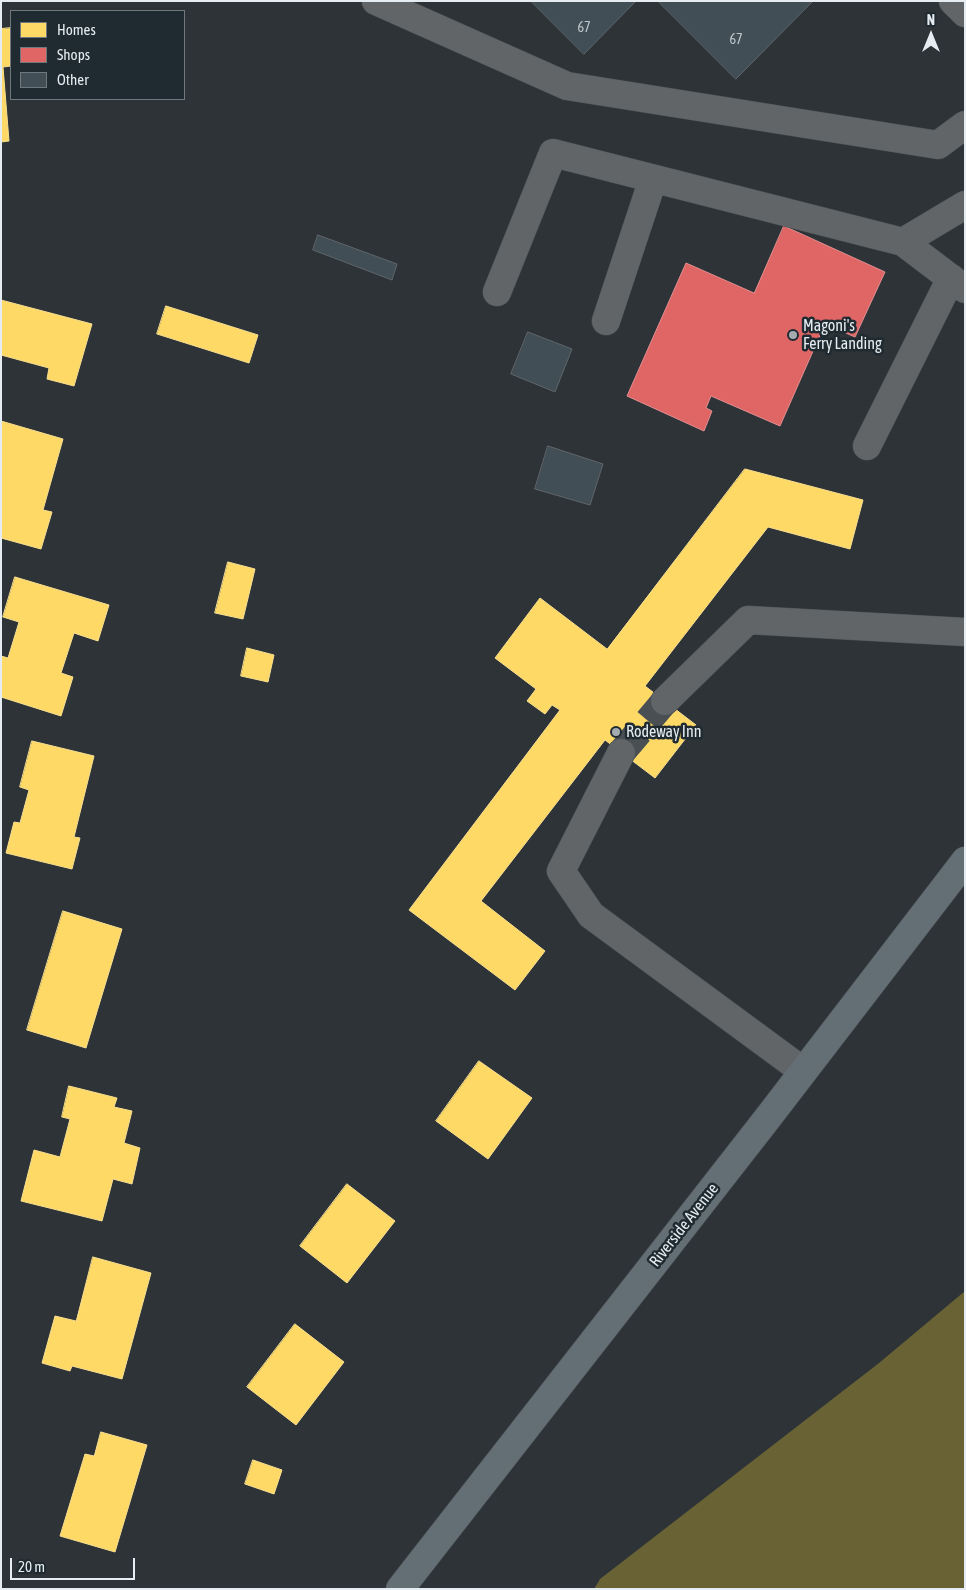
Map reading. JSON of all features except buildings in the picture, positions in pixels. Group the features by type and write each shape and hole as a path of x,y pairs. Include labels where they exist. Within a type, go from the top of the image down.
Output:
{"main road":[{"name":"Riverside Avenue","path":"400,1589 965,860"}],"lane":[{"path":"376,1 567,86 938,144 965,125"},
{"path":"953,1 965,13"},
{"path":"497,292 553,153 903,242 958,283 867,446"},
{"path":"606,321 653,178"},
{"path":"903,242 965,205"},
{"path":"665,701 748,620 965,632"},
{"path":"622,753 561,871 591,915 803,1071"}],"shaded area":[{"path":"965,1291 965,1589 594,1589 600,1579 879,1363"}],"tunnel":[{"path":"621,753 665,701"}],"place":[{"name":"Magoni's Ferry Landing","path":"793,335"},
{"name":"Rodeway Inn","path":"616,732"}]}
